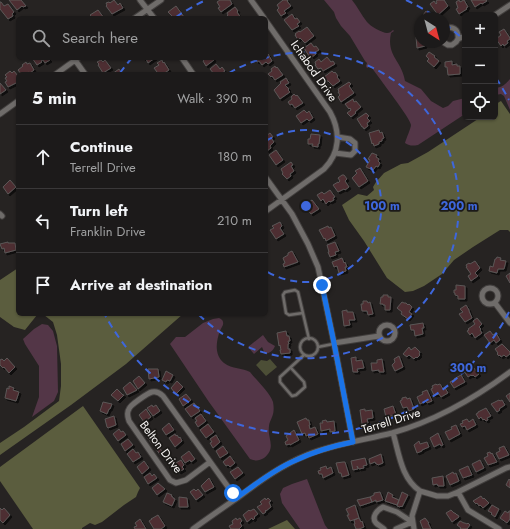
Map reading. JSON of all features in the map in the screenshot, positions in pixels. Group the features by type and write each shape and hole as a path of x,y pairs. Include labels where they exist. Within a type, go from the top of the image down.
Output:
{"street":[{"path":"140,0 153,16"},
{"path":"138,16 161,0"},
{"path":"251,0 263,16"},
{"path":"498,13 510,5"},
{"name":"Ichabod Drive","path":"268,24 330,112 338,137 335,153 329,164 321,172 268,210"},
{"path":"450,27 454,28 458,33 458,39"},
{"path":"450,45 462,37"},
{"path":"59,72 76,60"},
{"path":"78,60 84,72"},
{"path":"183,60 192,72"},
{"path":"0,114 16,102"},
{"path":"335,153 351,155 355,151 355,143 352,140 338,137"},
{"path":"268,181 292,214 318,267 353,442"},
{"path":"495,303 510,323"},
{"path":"334,343 379,336"},
{"name":"Terrell Drive","path":"193,529 263,478 293,461 322,450 393,433 420,423 454,408 510,372"},
{"name":"Belton Drive","path":"210,462 186,480 176,483 170,480 129,421 127,415 130,406 151,392 157,392 163,396 236,498"},
{"path":"393,433 404,472 420,491 437,496 448,496 506,468 510,468"},
{"path":"414,529 412,516 420,491"},
{"path":"458,492 468,510 500,529"},
{"path":"384,529 375,522 374,518 379,509 383,507 397,512 412,522"},
{"path":"396,529 412,522"}],"lane":[{"path":"303,312 289,315 286,313 283,295 285,292 295,290 298,292 303,312 309,338"},
{"path":"309,338 314,340 318,347 317,352 314,355 304,355 301,351 301,345 304,340 309,338"},
{"path":"318,347 334,343"},
{"path":"291,368 304,382 305,387 296,395 292,396 280,382 280,377 304,355"}],"green space":[{"path":"501,101 510,114 510,232 508,230 500,230 454,260 442,274 424,286 413,291 405,292 387,278 349,220 342,205 358,194 367,196 374,190 373,187 384,173 401,164 408,163 428,152 476,120 498,120 498,103"},
{"path":"16,269 16,316 36,316 25,330 14,327 0,317 0,280"},
{"path":"45,316 181,316 126,364 0,455 0,443 59,401 61,364 57,335 53,322"},
{"path":"270,359 277,367 266,376 256,365 261,360 267,361"},
{"path":"83,406 140,488 136,497 102,522 95,525 90,523 82,529 33,529 0,481 0,467"},
{"path":"287,520 295,529 268,529"}],"shaded area":[{"path":"324,0 352,0 369,24 385,33 390,33 393,30 394,31 391,33 390,41 392,53 401,68 405,81 421,89 431,101 443,108 448,106 453,101 462,99 462,116 418,145 411,146 405,143 411,126 410,121 372,68 367,68 367,63 350,36 341,26 334,12"},
{"path":"510,79 510,110 504,96 501,94 498,94 498,87 507,83"},
{"path":"219,318 223,323 217,343 217,352 221,360 230,366 250,372 273,402 273,415 269,424 271,446 268,454 260,460 250,459 170,344 176,337 185,337 203,323"},
{"path":"42,324 48,325 53,331 57,346 58,392 54,401 32,417 39,397 39,366 23,339"},
{"path":"263,335 268,342 275,346 271,352 265,354 262,347 254,354 248,347"},
{"path":"307,479 325,525 328,529 300,529 282,503 280,494 283,488"}],"building":[{"path":"9,0 21,0 26,6 22,6 17,10"},
{"path":"114,0 118,5 120,3 123,8 112,14 106,6 106,3 110,3"},
{"path":"220,0 230,0 232,4 221,12 218,8 220,7 217,2"},
{"path":"283,0 288,0 287,1 291,6 284,11 286,13 281,16 277,10 279,8 277,5"},
{"path":"444,0 448,6 441,12 436,12 430,4 434,1 436,4 436,1"},
{"path":"459,0 460,2 464,0 468,7 466,8 467,9 459,14 456,9 458,8 456,2"},
{"path":"471,0 486,0 487,1 475,7"},
{"path":"0,2 4,6 8,4 14,12 12,14 13,16 8,19 0,9"},
{"path":"176,6 183,16 172,16 168,12"},
{"path":"235,7 240,16 227,16 227,13"},
{"path":"98,10 102,16 91,16 90,15"},
{"path":"292,14 295,19 297,18 300,22 297,24 299,26 292,30 284,20"},
{"path":"307,27 314,36 305,43 300,38 298,40 295,34"},
{"path":"504,29 510,38 507,41 508,43 504,46 503,44 501,46 498,42 498,37 501,35 499,32"},
{"path":"311,43 319,50 315,52 316,54 312,57 310,55 309,56 304,48"},
{"path":"429,52 439,61 434,67 427,61 429,59 426,56"},
{"path":"268,54 272,61 268,64 266,62 262,65 259,61 257,62 256,60 268,60"},
{"path":"327,57 335,64 323,71 321,68 318,69 315,62 319,59 321,62"},
{"path":"33,60 43,60 41,61 42,62 37,65"},
{"path":"43,60 50,60 45,63"},
{"path":"101,60 103,62 105,60 111,68 102,72 97,62"},
{"path":"162,60 169,70 166,72 157,72 154,68 159,65 157,63"},
{"path":"204,60 214,60 206,66 203,61"},
{"path":"452,61 452,65 457,64 457,66 460,66 460,74 448,75 445,62"},
{"path":"26,62 27,64 30,63 34,70 31,72 20,72 18,70 23,66 22,65"},
{"path":"216,64 220,69 222,67 225,71 212,72 210,69"},
{"path":"275,66 283,75 275,80 268,74"},
{"path":"10,71 12,73 14,71 16,74 16,83 8,87 5,82 7,81 5,78 7,77 5,75"},
{"path":"332,71 334,73 335,72 340,81 333,86 324,77"},
{"path":"286,78 289,83 285,85 290,92 280,99 274,90 281,83 280,82"},
{"path":"349,82 351,84 349,86 354,93 341,102 338,97 340,95 338,89"},
{"path":"0,83 6,90 0,94"},
{"path":"294,94 296,96 297,95 303,103 295,108 288,102 292,99 291,97"},
{"path":"353,99 354,102 356,101 361,107 351,117 347,113 351,110 345,104"},
{"path":"304,110 307,113 309,111 313,118 309,121 307,119 301,123 296,116"},
{"path":"366,113 369,116 367,118 370,121 367,123 368,126 364,129 357,119"},
{"path":"379,130 380,133 382,132 384,138 379,142 379,144 374,146 369,133"},
{"path":"270,133 274,142 268,150 268,134"},
{"path":"311,134 320,135 318,147 312,146 313,144 308,144 308,139 310,139"},
{"path":"276,150 283,160 276,165 269,155"},
{"path":"372,153 377,155 376,157 379,159 378,161 380,163 378,167 376,166 373,170 366,167 370,160 368,159"},
{"path":"291,162 293,165 291,166 294,171 287,179 282,174 281,169"},
{"path":"360,168 368,181 359,187 352,178 357,173 355,171"},
{"path":"344,175 347,179 345,181 349,187 338,192 333,185 340,181 338,178"},
{"path":"10,180 16,187 8,194 3,187"},
{"path":"330,190 335,197 333,198 334,200 329,201 326,204 323,199 321,201 317,195 322,192 324,194"},
{"path":"312,200 319,209 311,214 301,205"},
{"path":"280,222 282,226 280,228 284,234 276,239 270,230 274,228 272,226"},
{"path":"328,226 329,228 331,227 335,236 326,241 319,230"},
{"path":"8,242 15,243 16,250 5,253 4,248 2,249 0,244"},
{"path":"335,242 339,251 335,252 336,255 330,257 327,245"},
{"path":"292,251 298,262 284,267 283,264 285,263 283,258"},
{"path":"497,257 501,258 500,260 506,261 504,269 498,269 497,273 489,271 490,266 493,267"},
{"path":"342,258 347,267 345,267 346,271 339,273 337,266 334,267 332,262"},
{"path":"475,261 480,268 475,273 478,276 471,281 468,276 471,274 466,265"},
{"path":"510,273 510,283 506,276"},
{"path":"456,285 465,286 465,299 458,299 458,296 455,295 454,290 456,290"},
{"path":"383,295 388,295 388,297 391,297 390,310 385,310 385,305 380,304 381,297 383,297"},
{"path":"363,301 367,301 368,303 370,302 373,314 368,315 367,311 362,311 361,304 363,304"},
{"path":"402,302 408,305 409,304 412,307 409,312 412,314 408,319 401,314 402,312 397,308"},
{"path":"466,305 472,318 465,322 459,314 463,312 460,309"},
{"path":"347,310 347,312 353,312 355,320 349,320 350,325 344,326 342,311"},
{"path":"477,318 482,324 479,327 482,333 475,338 472,333 470,335 467,331 475,324 473,321"},
{"path":"423,323 423,334 415,336 414,330 411,330 410,325"},
{"path":"286,331 290,341 288,341 288,349 290,349 290,353 281,354 277,333"},
{"path":"490,331 493,335 496,333 500,340 496,343 494,340 490,343 484,335"},
{"path":"502,344 510,352 510,354 506,357 504,355 501,357 500,355 499,356 495,349"},
{"path":"409,347 411,350 415,347 420,352 420,355 417,358 416,357 414,359 409,355 407,357 403,354"},
{"path":"399,356 403,367 395,371 392,365 395,362 394,359"},
{"path":"356,357 356,361 362,360 364,368 357,369 358,372 353,372 351,358"},
{"path":"7,358 15,367 9,373 0,365 0,360 2,359 4,361"},
{"path":"382,359 384,372 379,372 379,370 372,371 371,363 377,363 377,360"},
{"path":"472,366 479,374 475,377 471,375 468,377 464,371"},
{"path":"148,369 158,369 159,377 149,379"},
{"path":"166,371 173,375 170,381 167,380 166,382 162,380"},
{"path":"461,375 465,382 454,388 450,382"},
{"path":"139,376 145,383 138,389 133,381"},
{"path":"177,381 183,387 176,394 171,388"},
{"path":"130,382 137,390 127,395 123,388"},
{"path":"440,384 448,393 441,397 439,394 434,395 431,389 433,388 432,386"},
{"path":"9,386 14,388 13,390 19,392 16,401 5,398 7,388 9,389"},
{"path":"117,389 124,395 118,401 111,395"},
{"path":"427,390 432,401 427,403 426,401 420,404 417,397 423,394 422,392"},
{"path":"510,393 510,402 506,396"},
{"path":"186,394 191,400 183,406 179,399"},
{"path":"406,397 407,399 410,398 414,409 409,411 407,407 403,408 400,401 402,398"},
{"path":"502,400 505,405 497,412 491,404"},
{"path":"103,402 112,404 107,414 100,411"},
{"path":"194,403 200,411 191,417 185,409"},
{"path":"152,405 153,407 156,405 160,411 153,416 147,408"},
{"path":"393,406 396,415 386,417 384,409"},
{"path":"486,408 491,416 487,418 488,420 486,421 481,417 479,419 476,414"},
{"path":"146,409 151,417 144,422 139,415"},
{"path":"365,409 365,411 372,410 373,418 367,419 368,423 362,424 360,410"},
{"path":"201,414 206,421 198,427 195,422 197,421 195,418"},
{"path":"114,416 116,425 108,428 105,419"},
{"path":"306,418 309,420 310,429 315,427 318,434 309,438 305,433 302,434 297,422"},
{"path":"467,419 469,422 473,419 476,425 467,430 465,426 462,427 460,424 463,423 462,421"},
{"path":"326,420 327,422 334,421 335,431 330,432 330,429 321,431 320,423 323,423 322,421"},
{"path":"169,423 174,430 166,435 162,429"},
{"path":"208,424 214,432 206,438 200,430"},
{"path":"456,425 460,434 449,440 445,432 452,429 451,427"},
{"path":"119,429 126,435 118,441 113,434"},
{"path":"294,430 299,440 290,445 286,445 285,442 288,440 286,436"},
{"path":"438,433 443,445 441,446 440,444 434,447 430,438"},
{"path":"175,434 179,438 180,437 182,441 175,447 169,438"},
{"path":"151,435 156,442 152,444 147,437"},
{"path":"216,435 220,442 213,448 210,443 212,442 210,439"},
{"path":"128,439 133,445 125,451 121,444"},
{"path":"419,441 420,444 427,442 429,447 417,453 414,445"},
{"path":"223,446 228,453 220,458 216,451"},
{"path":"504,446 509,455 499,459 496,453 500,451 499,448"},
{"path":"159,447 164,454 161,456 156,449"},
{"path":"133,449 136,453 138,452 141,457 133,462 127,454"},
{"path":"189,451 195,459 191,462 190,460 185,463 181,457"},
{"path":"490,452 497,462 488,465 484,458 488,456 487,453"},
{"path":"381,454 383,463 378,465 375,462 370,464 369,459"},
{"path":"230,456 235,463 230,467 228,465 226,466 223,462"},
{"path":"365,458 367,465 363,466 364,468 359,469 357,466 358,469 353,470 351,461"},
{"path":"181,460 184,465 182,467 184,469 179,472 174,464"},
{"path":"480,460 484,468 476,472 472,464"},
{"path":"144,461 149,468 142,474 137,467"},
{"path":"345,462 349,475 342,477 336,463"},
{"path":"326,466 327,469 331,467 333,473 323,478 322,474 319,474 318,471 321,470 320,468"},
{"path":"468,466 472,475 463,478 459,470"},
{"path":"238,467 243,473 235,479 230,472"},
{"path":"453,472 454,474 456,473 459,481 450,485 446,476"},
{"path":"150,473 152,476 154,474 157,478 148,484 144,477"},
{"path":"443,476 444,486 438,486 437,484 433,485 432,478"},
{"path":"209,478 214,487 205,492 201,486"},
{"path":"509,479 510,480 510,488 506,485"},
{"path":"158,483 165,489 157,495 152,488"},
{"path":"194,489 196,491 198,489 203,495 196,500 190,492"},
{"path":"380,492 383,500 376,502 376,500 372,502 370,497 374,495 374,493"},
{"path":"388,492 393,495 392,497 399,500 397,505 385,501"},
{"path":"402,492 408,495 402,507 400,507 397,506"},
{"path":"167,493 172,495 171,496 175,499 172,506 163,502"},
{"path":"481,496 489,503 483,508 473,501"},
{"path":"179,497 187,498 188,507 179,507"},
{"path":"370,497 372,502 360,506 357,500"},
{"path":"265,498 266,500 268,498 271,501 269,502 271,507 263,514 257,507 262,504 260,502"},
{"path":"355,505 359,518 350,521 346,509"},
{"path":"492,505 499,509 495,517 488,511"},
{"path":"0,508 2,510 4,508 10,515 3,523 0,520"},
{"path":"254,509 258,514 253,520 252,518 247,522 243,515 249,510"},
{"path":"451,510 459,517 452,522 446,513"},
{"path":"505,511 508,513 510,511 510,519 507,523 500,518"},
{"path":"158,515 165,526 161,529 154,529 149,521"},
{"path":"236,518 237,520 240,518 242,521 240,523 242,526 239,529 231,529 229,526 233,524 232,521"},
{"path":"359,518 364,527 356,529 354,520"},
{"path":"425,518 431,529 423,529 420,521"},
{"path":"140,519 146,529 135,529 134,527 137,526 135,523"},
{"path":"460,521 470,525 467,529 460,529 461,528 457,525"}],"route":[{"path":"233,493 236,498 263,478 293,461 322,450 353,442 322,285"}]}
